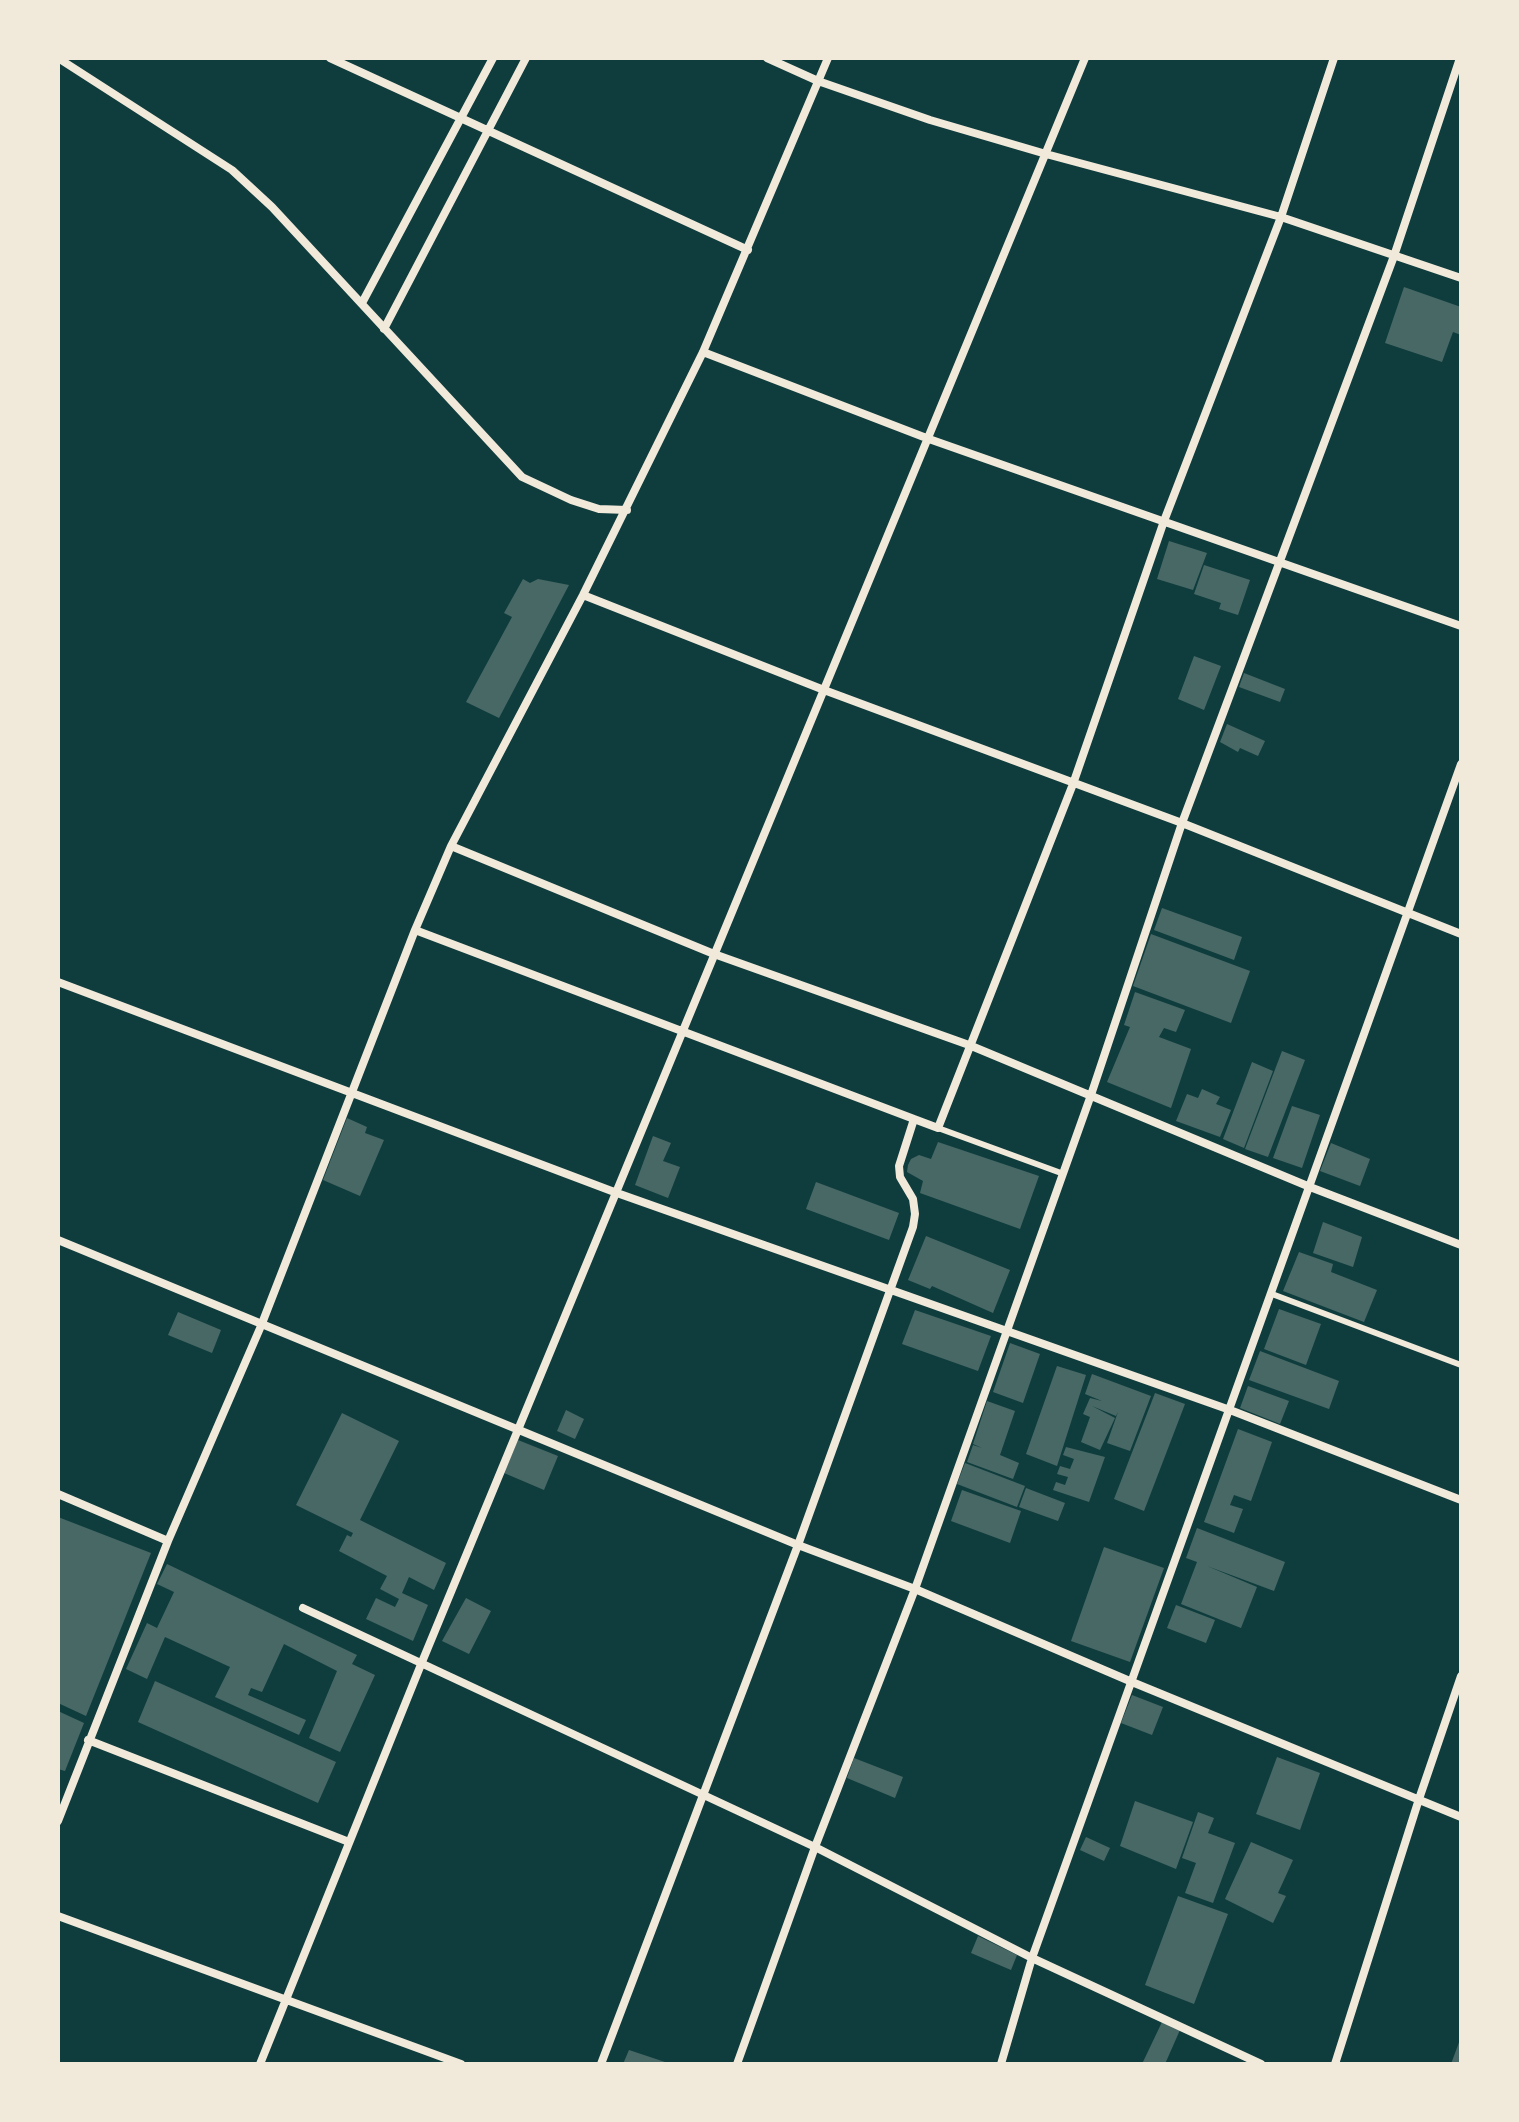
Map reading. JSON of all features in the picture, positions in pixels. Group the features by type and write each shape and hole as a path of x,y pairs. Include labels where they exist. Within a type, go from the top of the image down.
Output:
{"street":[{"path":"58,58 232,170 272,207 522,477 571,500 599,509 627,510"},
{"path":"330,58 748,250"},
{"path":"362,303 493,58"},
{"path":"384,329 526,58"},
{"path":"767,58 818,81 930,120 1281,217 1461,278"},
{"path":"58,1821 168,1541 261,1326 415,930 451,846 627,510 703,352 828,58"},
{"path":"260,2064 517,1430 1085,58"},
{"path":"938,1128 1073,784 1164,521 1281,217 1334,58"},
{"path":"737,2064 815,1847 915,1589 1091,1095 1182,823 1394,256 1460,58"},
{"path":"703,352 929,439 1461,626"},
{"path":"583,595 824,690 1182,823 1461,934"},
{"path":"1001,2064 1032,1958 1461,764"},
{"path":"451,846 714,954 969,1045 1310,1187 1461,1245"},
{"path":"415,930 681,1033 1061,1173"},
{"path":"58,982 617,1193 1230,1410 1461,1500"},
{"path":"601,2064 798,1545 913,1227 913,1199 900,1177 899,1166 914,1119"},
{"path":"58,1240 798,1545 915,1589 1461,1817"},
{"path":"1272,1294 1461,1365"},
{"path":"58,1494 168,1541"},
{"path":"303,1608 704,1794 1032,1958 1261,2064"},
{"path":"1335,2064 1461,1676"},
{"path":"88,1740 349,1842"},
{"path":"58,1916 461,2064"}],"building":[{"path":"1404,287 1461,307 1461,335 1453,332 1442,362 1385,343"},
{"path":"1169,541 1207,553 1193,590 1157,579"},
{"path":"1204,565 1250,580 1238,615 1219,609 1221,603 1194,594"},
{"path":"523,579 530,583 538,579 569,585 499,718 466,702 512,617 504,613"},
{"path":"1194,656 1221,666 1204,710 1178,699"},
{"path":"1244,673 1285,689 1280,702 1239,687"},
{"path":"1227,724 1265,741 1258,756 1240,748 1238,752 1220,742"},
{"path":"1162,908 1242,937 1234,960 1154,930"},
{"path":"1151,934 1250,971 1231,1023 1133,986"},
{"path":"1135,992 1185,1010 1176,1032 1164,1028 1159,1037 1191,1049 1171,1108 1107,1082 1130,1027 1124,1025"},
{"path":"1282,1051 1305,1060 1268,1157 1245,1149"},
{"path":"1252,1062 1273,1071 1244,1148 1223,1139"},
{"path":"1202,1089 1220,1097 1216,1104 1231,1110 1220,1137 1176,1121 1187,1094 1198,1098"},
{"path":"1292,1106 1320,1115 1302,1168 1273,1158"},
{"path":"347,1118 367,1127 365,1133 384,1140 360,1196 323,1180"},
{"path":"653,1136 671,1143 663,1161 680,1167 668,1198 635,1185"},
{"path":"938,1142 1039,1176 1020,1229 920,1193 923,1181 907,1172 908,1165 911,1159 919,1155 931,1159"},
{"path":"1331,1143 1370,1159 1360,1186 1320,1171"},
{"path":"816,1182 899,1213 889,1240 806,1209"},
{"path":"1323,1222 1362,1237 1353,1267 1313,1253"},
{"path":"926,1236 1010,1270 993,1313 932,1286 930,1289 908,1280"},
{"path":"1299,1252 1333,1264 1331,1272 1377,1290 1364,1322 1283,1291"},
{"path":"1279,1309 1321,1324 1306,1365 1264,1349"},
{"path":"915,1310 991,1336 978,1371 902,1344"},
{"path":"178,1312 221,1330 212,1353 168,1335"},
{"path":"1010,1343 1040,1354 1023,1403 993,1392"},
{"path":"1260,1351 1339,1381 1329,1409 1249,1380"},
{"path":"1057,1366 1086,1375 1057,1466 1026,1454"},
{"path":"1092,1374 1151,1396 1130,1451 1107,1443 1118,1412 1116,1416 1092,1406 1115,1418 1100,1450 1081,1442 1090,1417 1083,1414 1090,1398 1102,1401 1085,1394"},
{"path":"1248,1386 1289,1401 1280,1424 1240,1408"},
{"path":"1155,1393 1185,1404 1144,1511 1114,1499"},
{"path":"987,1401 1015,1411 1000,1455 1019,1463 1013,1479 967,1462 973,1445 982,1448 973,1444"},
{"path":"566,1410 584,1419 575,1439 557,1431"},
{"path":"342,1413 399,1441 360,1520 446,1563 434,1590 409,1577 402,1593 428,1605 413,1641 366,1619 376,1598 395,1607 399,1599 380,1589 387,1576 339,1551 347,1535 351,1537 353,1533 296,1505"},
{"path":"1238,1429 1272,1442 1251,1501 1234,1495 1230,1505 1243,1509 1234,1533 1204,1522"},
{"path":"518,1440 558,1456 544,1490 504,1473"},
{"path":"1066,1447 1105,1457 1089,1502 1053,1490 1056,1482 1065,1485 1068,1477 1057,1474 1060,1466 1070,1469 1074,1459 1063,1455"},
{"path":"965,1463 1025,1486 1017,1507 957,1484"},
{"path":"1026,1488 1065,1503 1058,1521 1019,1507"},
{"path":"962,1490 1021,1511 1010,1543 951,1521"},
{"path":"58,1517 151,1553 86,1716 58,1703"},
{"path":"1197,1528 1285,1562 1274,1591 1207,1566 1257,1587 1241,1628 1181,1604 1197,1562 1186,1558"},
{"path":"1104,1547 1164,1568 1130,1662 1071,1641"},
{"path":"167,1564 357,1655 352,1664 375,1675 340,1752 309,1738 337,1671 284,1644 262,1692 251,1688 248,1695 306,1720 299,1735 215,1697 230,1667 165,1637 147,1679 126,1669 147,1623 157,1628 174,1592 157,1584"},
{"path":"466,1598 491,1611 469,1654 442,1641"},
{"path":"1176,1605 1215,1620 1206,1643 1167,1628"},
{"path":"155,1681 336,1762 318,1803 138,1722"},
{"path":"1132,1695 1163,1707 1152,1735 1121,1723"},
{"path":"58,1711 84,1723 65,1771 58,1769"},
{"path":"1277,1757 1320,1773 1300,1830 1256,1814"},
{"path":"854,1758 903,1777 895,1798 847,1778"},
{"path":"1135,1801 1193,1822 1176,1869 1120,1846"},
{"path":"1198,1812 1214,1818 1208,1833 1235,1843 1213,1903 1185,1893 1196,1863 1182,1858"},
{"path":"1086,1837 1110,1848 1104,1861 1080,1850"},
{"path":"1251,1842 1293,1860 1278,1893 1286,1896 1273,1923 1225,1899"},
{"path":"1178,1896 1228,1914 1194,2004 1145,1985"},
{"path":"978,1936 1017,1955 1011,1970 971,1953"},
{"path":"1162,2022 1180,2030 1165,2064 1142,2064"},
{"path":"1461,2037 1461,2064 1451,2064"},
{"path":"629,2050 668,2063 668,2064 623,2064"}]}
